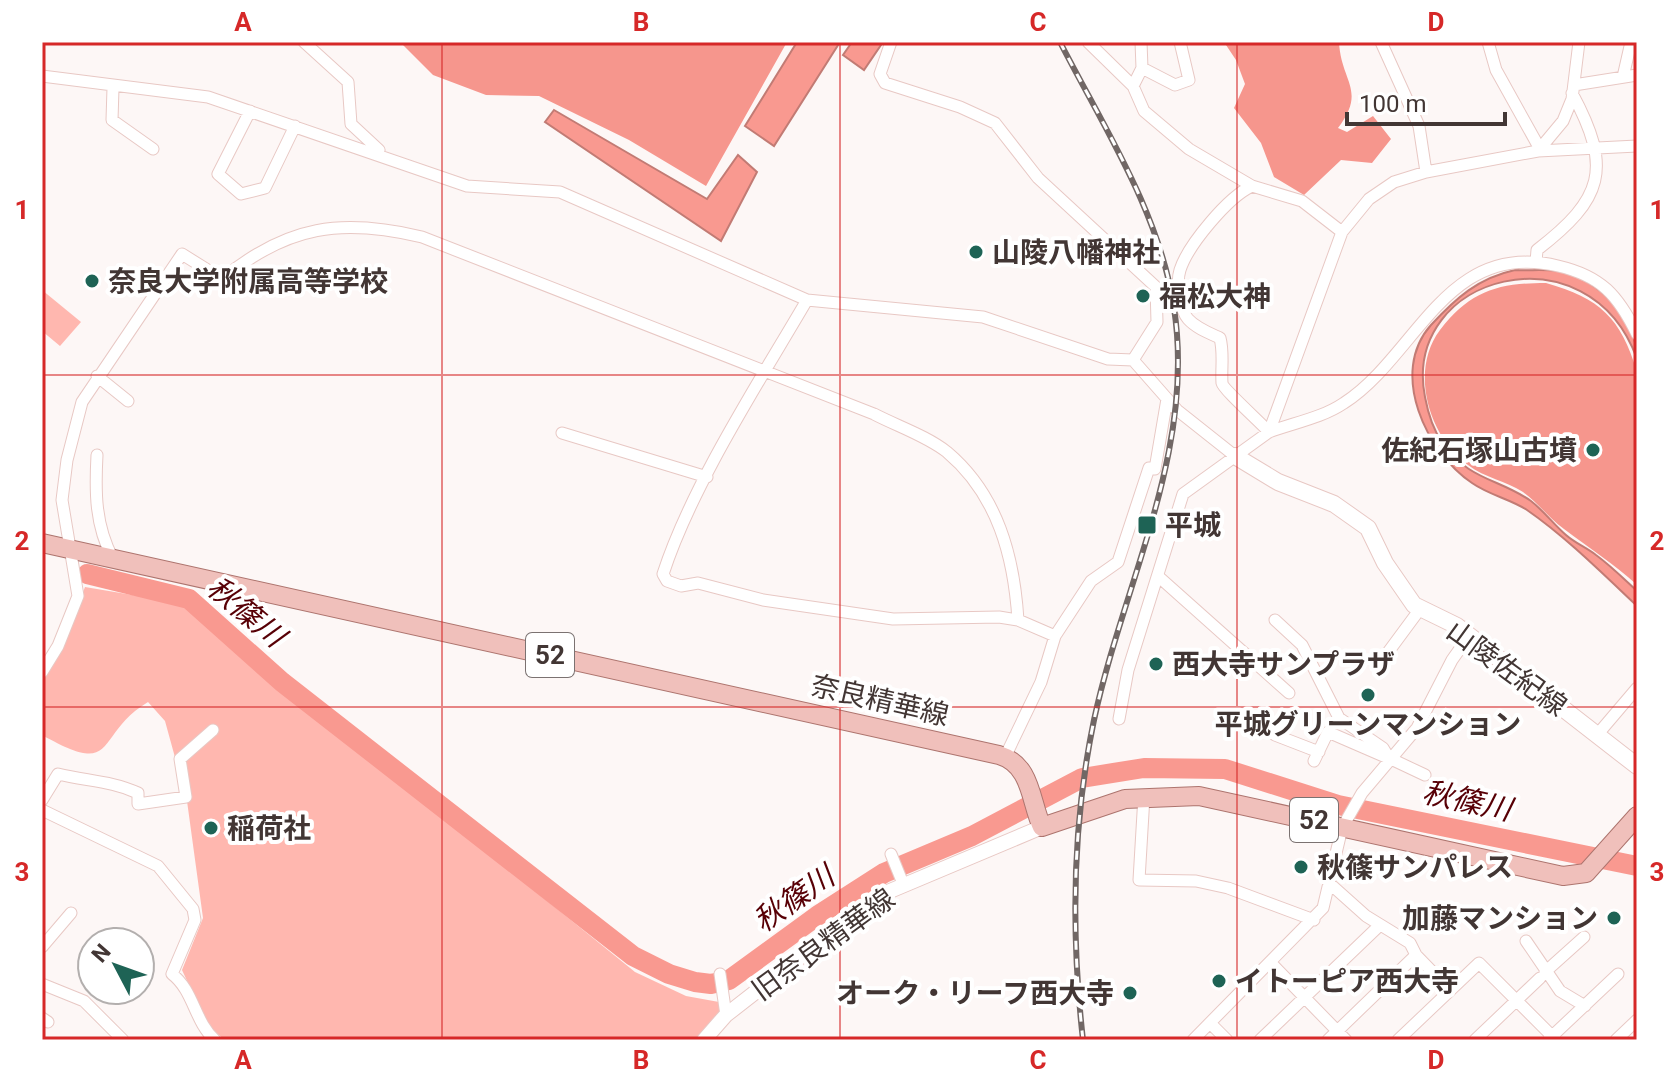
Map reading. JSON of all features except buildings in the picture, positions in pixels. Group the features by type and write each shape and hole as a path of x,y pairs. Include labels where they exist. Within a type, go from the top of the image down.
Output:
{"main road":[{"name":"山陵佐紀線","path":"1235,456 1278,482 1334,504 1368,528 1385,563 1420,609 1469,636 1637,766"},
{"name":"奈良精華線","path":"42,543 1005,757"},
{"path":"1005,757 1027,778 1041,823"},
{"name":"52","path":"1041,823 1125,799 1199,796 1343,825 1563,876 1586,873 1637,816"}],"street":[{"path":"304,42 348,82 351,124 379,150 376,155"},
{"path":"891,42 880,74 885,83 960,107 995,123 1038,178 1156,287 1157,322 1133,360"},
{"path":"1088,42 1133,86 1144,111 1178,139 1252,186 1302,201 1342,232"},
{"path":"1133,86 1142,68 1141,42"},
{"path":"1142,68 1175,85 1189,80 1180,42"},
{"path":"1381,42 1419,126 1426,172"},
{"path":"1488,42 1496,70 1539,150"},
{"path":"1539,150 1563,121 1573,89 1579,42"},
{"path":"1623,77 1631,42"},
{"path":"1573,89 1637,75"},
{"path":"42,76 113,88 208,97 467,186 560,192 807,300 983,317 1108,359 1133,360 1167,399 1235,456"},
{"path":"113,88 112,120 153,149"},
{"path":"1536,262 1537,250 1581,212 1593,190 1598,163 1573,89"},
{"path":"250,111 218,174 241,194 265,188 295,126"},
{"path":"1269,432 1342,232 1369,199 1394,182 1426,172 1539,150 1637,146"},
{"path":"1252,186 1225,205 1203,234 1180,271 1179,285 1183,311 1189,320 1220,338 1222,385 1226,393 1239,399 1269,432"},
{"path":"42,672 58,646 78,596 62,500 67,460 82,402 97,376 182,254 222,279 242,263 287,239 340,225 379,227 422,237 874,414 946,451 980,489 1002,530 1015,575 1018,620"},
{"path":"1119,719 1128,670 1183,494 1269,432 1344,403 1366,385 1450,294 1472,277 1498,267 1536,262 1576,270 1611,289 1637,334"},
{"path":"807,300 707,477 671,550 663,574 667,581 681,586 698,583 763,600 893,619 999,617 1018,620 1055,636"},
{"path":"97,376 128,401"},
{"path":"1005,757 1041,682 1055,636 1091,581 1118,562 1149,468 1155,469 1167,399"},
{"path":"562,433 707,477"},
{"path":"97,455 95,498 102,538 113,559"},
{"path":"1159,577 1289,693"},
{"path":"1386,655 1420,609"},
{"path":"1275,620 1302,645 1339,718 1383,748 1389,758"},
{"path":"1193,1040 1323,908 1343,825 1362,793 1417,728 1452,660 1469,636"},
{"path":"1597,735 1637,688"},
{"path":"42,800 58,774 97,784 114,782 138,793 138,804 186,797 180,759 213,730"},
{"path":"1275,735 1316,756 1328,732 1425,775"},
{"path":"1144,796 1139,880 1196,881 1228,888 1314,920"},
{"path":"42,810 158,866 193,909 195,920 172,974 184,983 203,1029 215,1040"},
{"name":"旧奈良精華線","path":"706,1039 726,1015 866,906 1041,823"},
{"path":"891,854 904,886"},
{"path":"1328,882 1380,925 1410,943 1416,955 1450,990"},
{"path":"42,947 71,913"},
{"path":"1260,1040 1380,925"},
{"path":"1475,1040 1584,937"},
{"path":"1526,941 1535,948 1542,975 1560,991 1585,1006"},
{"path":"1271,963 1305,996 1337,1037 1416,955"},
{"path":"1398,1040 1479,963 1552,1039 1618,974"},
{"path":"720,974 726,1015"},
{"path":"42,984 84,1001 123,1040"},
{"path":"1616,1040 1637,1020"},
{"path":"1210,1023 1227,1040"}],"shaded area":[{"path":"400,42 787,42 706,186 629,140 539,96 486,95 433,75"},
{"path":"797,42 840,42 774,146 745,126"},
{"path":"852,42 883,42 864,70 843,55"},
{"path":"1224,42 1339,42 1352,95 1351,104 1338,128 1347,132 1373,116 1391,139 1372,163 1341,160 1304,195 1274,177 1261,143 1234,108 1245,84 1236,60"},
{"path":"554,110 707,199 738,155 757,172 721,241 545,122"},
{"path":"1515,270 1565,272 1596,288 1625,319 1636,345 1637,359 1613,317 1580,291 1542,280 1504,282 1469,296 1441,320 1425,355 1425,397 1431,420 1452,455 1473,472 1531,501 1566,535 1596,555 1637,591 1637,606 1542,521 1520,506 1472,483 1456,470 1428,432 1418,411 1413,388 1413,366 1419,344 1431,325 1468,290 1490,278"},
{"path":"1546,283 1581,296 1606,313 1624,337 1637,372 1637,585 1559,525 1523,492 1481,473 1454,453 1434,421 1428,402 1426,364 1431,346 1451,317 1462,306 1486,292 1513,285"},
{"path":"42,290 81,322 60,346 42,331"},
{"path":"85,587 195,608 256,665 635,972 686,996 719,1002 723,1012 696,1040 225,1040 208,1026 182,970 203,918 187,801 165,721 148,702 131,715 104,747 95,753 67,748 42,735 42,679 63,645"}],"waterway":[{"name":"秋篠川","path":"87,574 189,599 282,682 633,956 669,974 695,982 711,984 729,980 817,916 884,873 972,836 1082,778 1144,768 1225,769 1338,805 1637,866"}],"railway":[{"path":"1060,42 1128,171 1156,238 1174,308 1178,361 1175,414 1166,465 1094,720 1081,799 1075,920 1083,1040"}],"place":[{"name":"山陵八幡神社","path":"976,252"},
{"name":"奈良大学附属高等学校","path":"92,281"},
{"name":"福松大神","path":"1143,296"},
{"name":"佐紀石塚山古墳","path":"1593,450"},
{"name":"平城","path":"1147,525"},
{"name":"西大寺サンプラザ","path":"1156,664"},
{"name":"平城グリーンマンション","path":"1368,695"},
{"name":"稲荷社","path":"211,828"},
{"name":"秋篠サンパレス","path":"1301,867"},
{"name":"加藤マンション","path":"1614,918"},
{"name":"イトーピア西大寺","path":"1219,981"},
{"name":"オーク・リーフ西大寺","path":"1130,993"}]}
